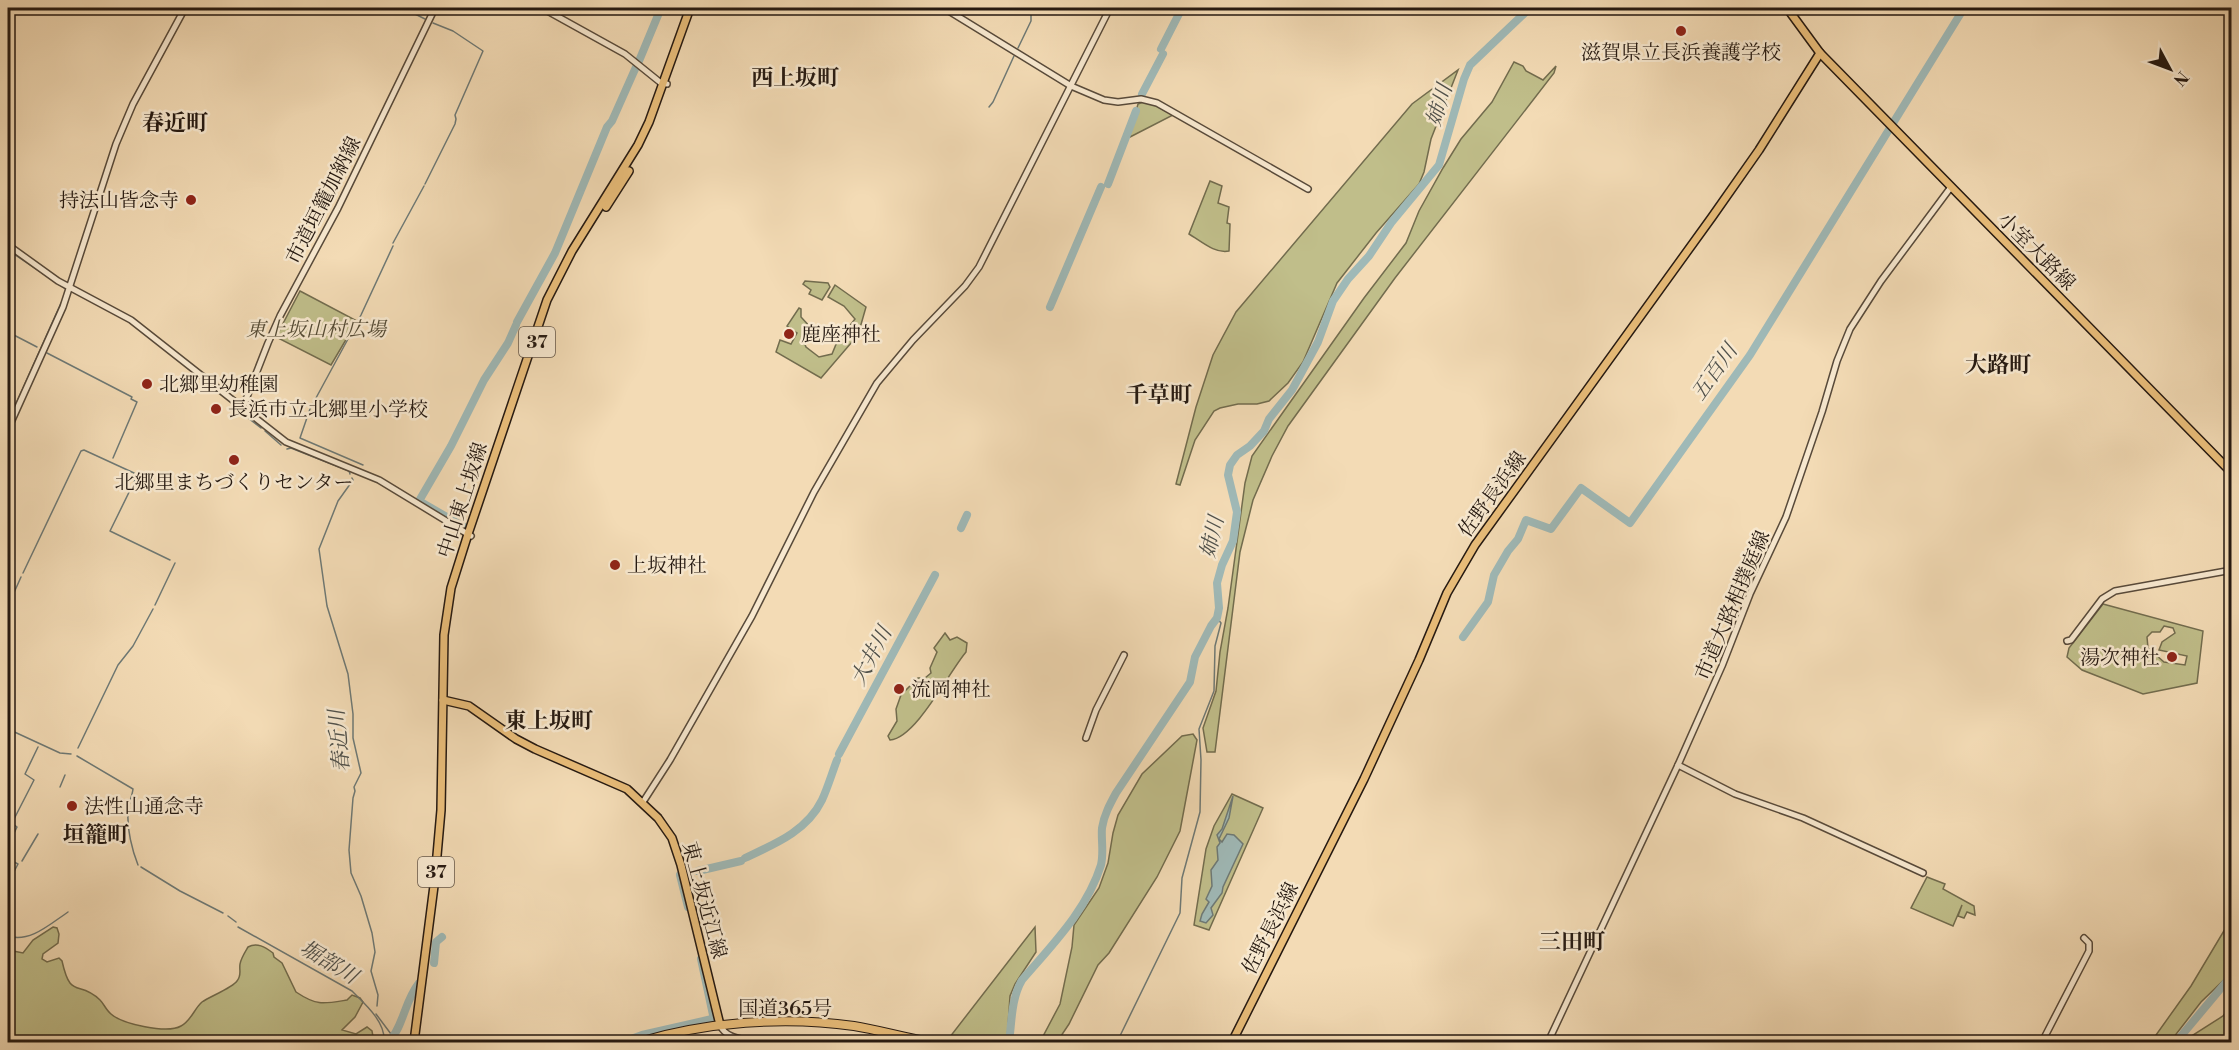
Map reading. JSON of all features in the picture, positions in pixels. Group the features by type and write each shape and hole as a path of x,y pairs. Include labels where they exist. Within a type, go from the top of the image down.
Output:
{"highway":[{"name":"国道365号","path":"639,1042 720,1025 780,1023 844,1025 930,1042"}],"main road":[{"name":"中山東上坂線","path":"418,1042 442,851 447,775 444,635 448,603 554,295 575,253 625,178 653,124 692,8"},
{"path":"1787,8 1820,53"},
{"name":"小室大路線","path":"1820,53 2232,473"},
{"name":"佐野長浜線","path":"1232,1042 1364,779 1455,576 1475,545 1718,209 1759,150 1820,53"},
{"name":"中山東上坂線","path":"414,1042 435,878 442,798 446,700"},
{"name":"東上坂近江線","path":"446,700 469,706 529,746 616,783 643,802 658,818 672,838 681,865 720,1025"}],"street":[{"path":"8,429 63,307 116,144 133,104 185,8"},
{"name":"市道垣籠加納線","path":"243,407 280,316 342,198 435,8"},
{"path":"542,8 625,54 665,84"},
{"path":"944,8 1071,86 1104,100 1119,102 1141,99 1157,103 1308,189"},
{"path":"643,802 670,760 752,616 814,492 877,383 895,360 965,286 979,267 1110,8"},
{"name":"市道大路相撲庭線","path":"1548,1042 1678,765 1722,666 1750,594 1795,497 1837,361 1850,329 1881,281 1951,187"},
{"path":"8,245 70,287 131,320 286,442 379,480 470,535"},
{"path":"2067,641 2071,640 2105,596 2115,591 2232,570"},
{"path":"1086,738 1096,710 1124,655"},
{"path":"1678,765 1735,794 1803,818 1923,873"},
{"path":"2042,1042 2089,951 2089,943 2084,938"},
{"path":"720,1025 725,1034 756,1042"}],"green space":[{"path":"1514,62 1543,80 1556,66 1554,73 1395,278 1288,426 1272,456 1253,500 1240,552 1215,752 1207,752 1203,728 1216,691 1245,483 1252,456 1364,298 1406,243 1419,211 1443,168 1461,139 1492,102"},
{"path":"1458,70 1431,139 1419,184 1376,233 1337,283 1303,362 1288,383 1269,401 1257,404 1238,404 1214,411 1195,440 1180,485 1176,484 1196,407 1213,355 1236,312 1412,104"},
{"path":"1151,103 1173,115 1130,137 1138,104"},
{"path":"1210,181 1222,186 1218,203 1229,207 1227,223 1230,224 1229,251 1213,249 1189,234"},
{"path":"805,281 828,283 830,287 822,300 809,294 811,290 803,284"},
{"path":"835,285 866,307 858,335 821,378 776,352 780,340 791,344 797,333 787,326 799,308 801,317 812,329 811,335 804,342 806,347 819,357 832,354 837,342 855,319 844,306 828,297"},
{"name":"東上坂山村広場","path":"300,291 357,321 331,365 276,337"},
{"path":"2103,604 2203,631 2197,683 2143,694 2082,670 2067,657 2069,648","holes":["2164,626 2173,628 2175,633 2162,642 2159,650 2187,656 2185,665 2164,662 2148,648 2147,637 2152,632 2160,632"]},
{"path":"945,633 950,640 957,637 967,643 966,652 921,717 900,736 890,740 888,736 897,721 896,709 901,695 918,678 925,678 931,673 930,668 937,652 934,648"},
{"path":"1193,734 1197,740 1180,831 1157,877 1109,953 1098,965 1069,1024 1057,1042 1040,1042 1060,1004 1072,947 1074,925 1099,888 1108,863 1118,815 1142,774 1182,736"},
{"path":"1232,794 1263,808 1209,930 1194,925 1206,849 1214,826"},
{"path":"1927,877 1945,884 1943,889 1974,906 1975,915 1967,912 1964,918 1958,916 1962,905 1953,926 1911,908"},
{"path":"2231,919 2231,947 2227,955 2231,964 2231,973 2201,1002 2170,1042 2151,1042 2191,986"},
{"path":"53,927 57,928 59,934 58,943 43,954 42,959 47,962 59,958 72,985 92,994 111,1014 125,1021 145,1027 166,1029 181,1026 202,1002 239,979 244,953 248,947 258,945 273,953 274,957 282,963 296,992 303,997 315,1002 326,1003 347,1000 352,995 360,998 363,1002 355,1017 342,1030 356,1034 367,1027 372,1031 374,1042 8,1042 8,950 23,953 33,940"},
{"path":"1035,927 1036,952 1015,984 1010,996 1007,1042 946,1042"},
{"path":"2231,1005 2231,1042 2182,1042 2223,1016"}],"water":[{"path":"1233,796 1229,818 1219,839 1222,842 1227,834 1234,835 1243,844 1222,893 1211,908 1213,915 1206,923 1200,921 1209,902 1206,899 1212,886 1211,870 1218,860 1217,847 1220,843 1217,835 1222,829"}],"waterway":[{"path":"403,8 425,19"},
{"path":"639,61 661,8"},
{"path":"1018,48 1031,21 1031,8"},
{"name":"大井川","path":"1161,49 1182,8"},
{"name":"姉川","path":"1009,1042 1012,1010 1018,987 1068,926 1087,897 1101,865 1102,828 1109,805 1190,682 1195,657 1217,618 1219,608 1217,583 1233,541 1237,512 1228,475 1230,465 1237,455 1250,446 1264,431 1269,419 1292,390 1318,342 1333,301 1348,279 1369,256 1391,223 1439,165 1470,65 1530,8"},
{"name":"五百川","path":"1463,637 1488,602 1494,575 1518,539 1526,520 1551,529 1581,488 1630,523 1750,355 1964,8"},
{"path":"425,184 455,124 455,115 483,51 453,31 433,23"},
{"name":"大井川","path":"1142,94 1163,54"},
{"path":"989,107 1014,56"},
{"path":"517,322 555,253 607,127 612,121 636,67"},
{"name":"大井川","path":"1108,184 1136,111"},
{"path":"393,243 424,186"},
{"name":"大井川","path":"1050,307 1101,187"},
{"path":"363,465 300,438 310,409 361,315 393,246"},
{"path":"8,250 67,290"},
{"path":"15,406 61,303"},
{"path":"464,527 419,501 516,325"},
{"path":"8,332 37,347"},
{"path":"47,353 132,397 131,399 137,402 113,458"},
{"path":"12,426 16,418"},
{"name":"春近川","path":"248,418 261,428"},
{"path":"8,423 10,419"},
{"name":"春近川","path":"265,431 281,445"},
{"name":"春近川","path":"287,449 291,448 349,471 350,474"},
{"path":"23,573 81,451 84,450 134,473"},
{"path":"137,476 110,531 170,560"},
{"name":"春近川","path":"352,478 353,480 338,501 319,549 327,606 348,674 353,714 353,738 361,773 354,787 349,850 351,873 361,896 372,933 375,952 371,971 378,995 377,1006"},
{"name":"大井川","path":"961,528 967,515"},
{"path":"155,605 175,563"},
{"name":"大井川","path":"839,754 935,575"},
{"path":"8,606 21,577"},
{"path":"78,748 118,665 133,646 153,609"},
{"path":"1117,1042 1180,913 1182,878 1200,812 1199,729 1214,691 1215,646 1221,623 1217,618"},
{"path":"8,729 60,753 71,754"},
{"path":"8,846 17,827 12,823 34,780 25,774 38,747"},
{"path":"77,756 133,789 128,810 128,826 138,865"},
{"name":"大井川","path":"745,858 789,835 808,820 822,800 837,760"},
{"path":"60,787 65,775"},
{"path":"22,861 38,834"},
{"path":"8,859 18,864 8,883"},
{"name":"大井川","path":"698,871 741,861"},
{"path":"141,867 180,891 223,913"},
{"name":"大井川","path":"680,875 688,907"},
{"path":"8,936 32,935 68,912"},
{"name":"堀部川","path":"228,916 236,922"},
{"name":"堀部川","path":"238,927 352,991 382,1027 384,1042"},
{"path":"434,963 436,942 442,937"},
{"name":"大井川","path":"623,1042 642,1035 712,1019 701,959"},
{"path":"2176,1042 2232,975"},
{"path":"389,1042 419,983"},
{"name":"春近川","path":"376,1014 391,1034 391,1040"}],"place":[{"name":"滋賀県立長浜養護学校","path":"1681,31"},
{"name":"持法山皆念寺","path":"191,200"},
{"name":"鹿座神社","path":"789,334"},
{"name":"北郷里幼稚園","path":"147,384"},
{"name":"長浜市立北郷里小学校","path":"216,409"},
{"name":"北郷里まちづくりセンター","path":"234,460"},
{"name":"上坂神社","path":"615,565"},
{"name":"湯次神社","path":"2172,657"},
{"name":"流岡神社","path":"899,689"},
{"name":"法性山通念寺","path":"72,806"}],"district":[{"name":"西上坂町","path":"795,77"},
{"name":"春近町","path":"175,122"},
{"name":"大路町","path":"1998,364"},
{"name":"千草町","path":"1159,394"},
{"name":"東上坂町","path":"549,720"},
{"name":"垣籠町","path":"96,834"},
{"name":"三田町","path":"1572,941"}]}
